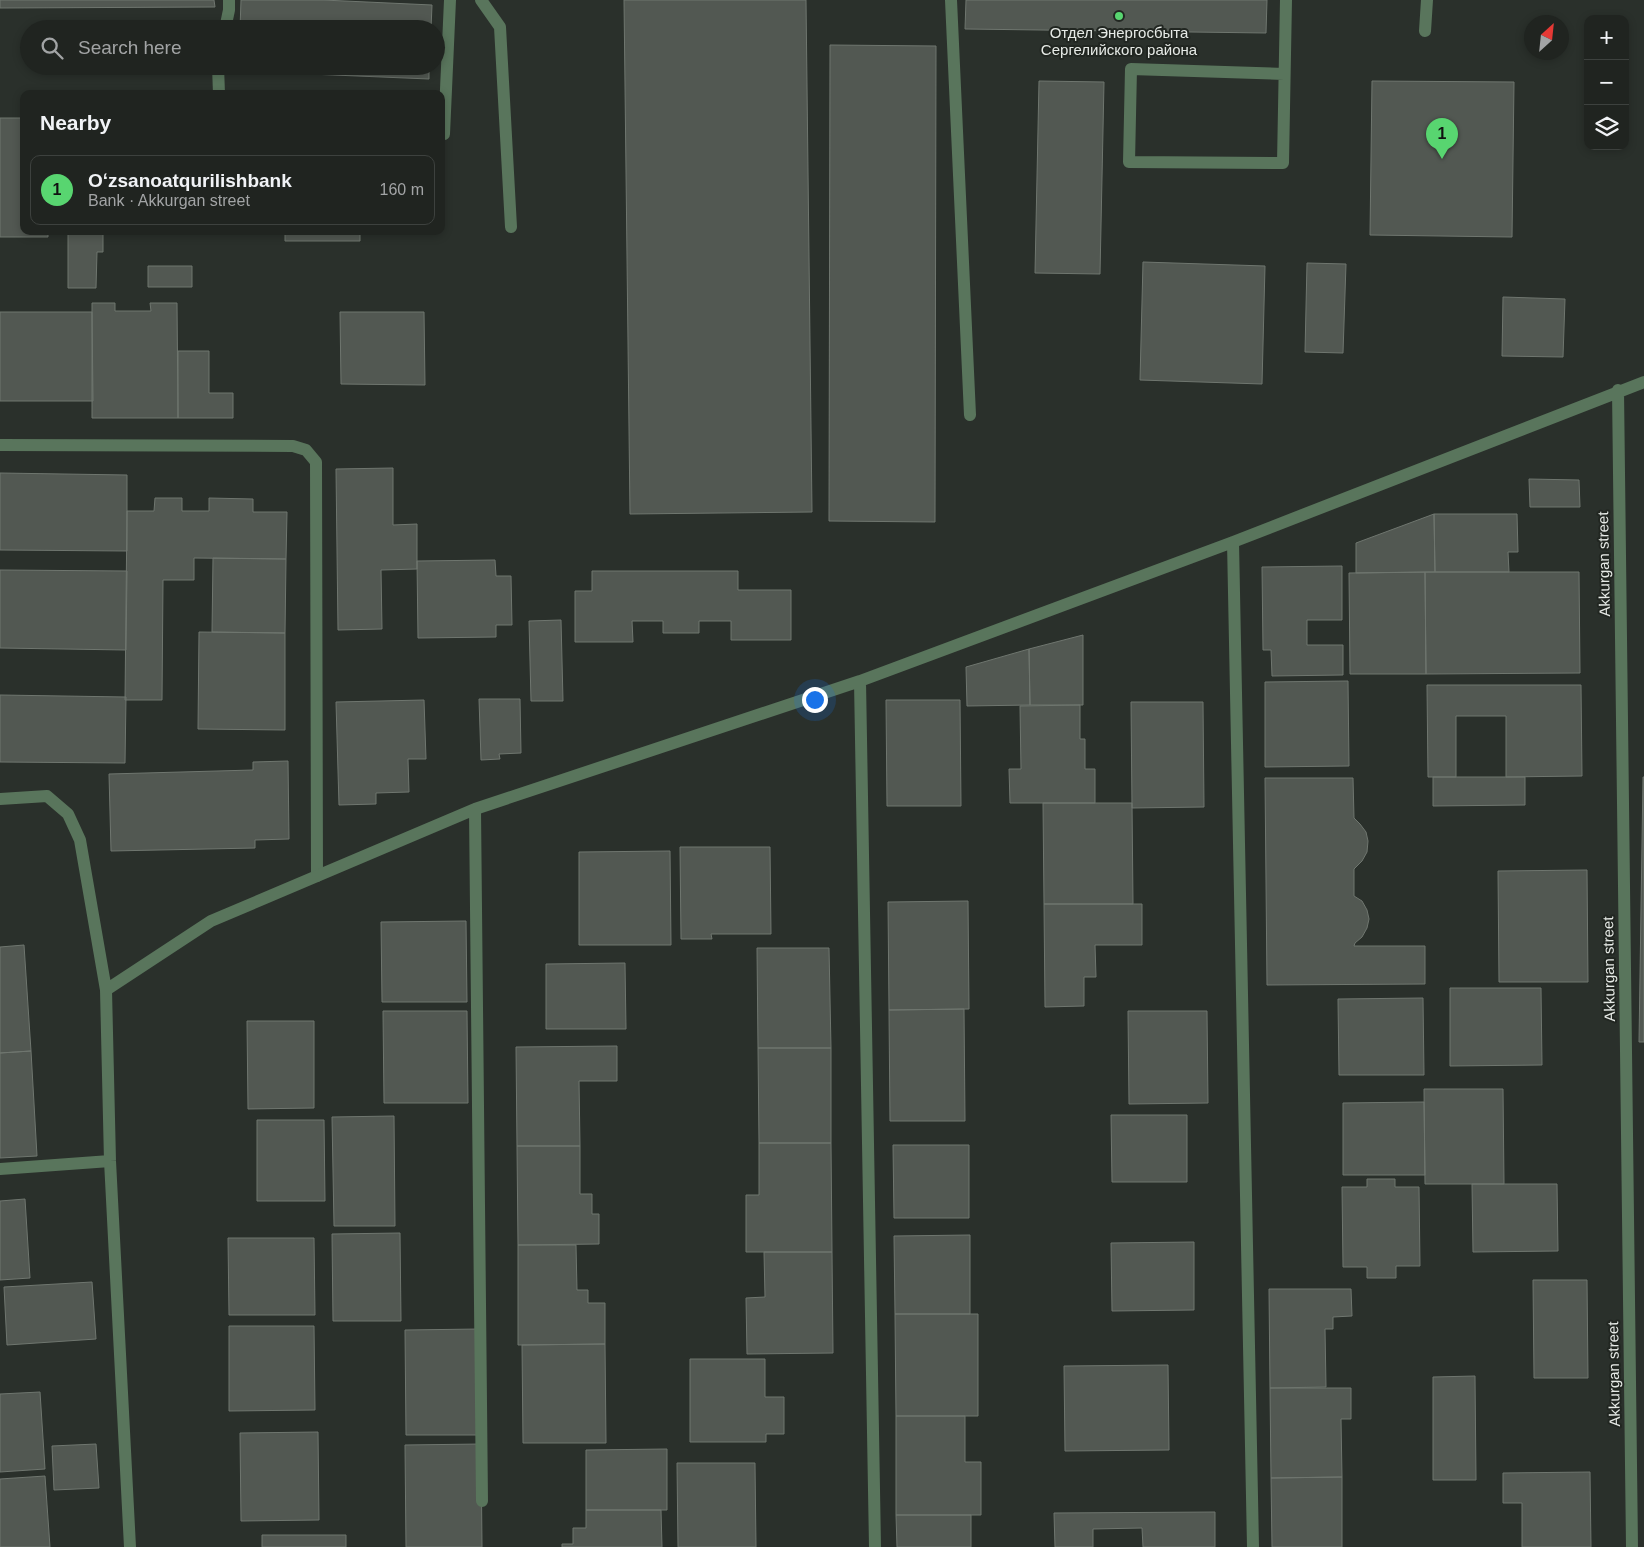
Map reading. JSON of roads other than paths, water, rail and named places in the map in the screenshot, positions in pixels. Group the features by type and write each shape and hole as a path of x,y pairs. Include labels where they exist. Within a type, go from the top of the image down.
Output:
{"street":[{"path":"227,20 229,0"},
{"path":"445,112 450,0"},
{"path":"481,0 500,27 511,227"},
{"path":"951,0 970,416"},
{"path":"1284,74 1131,69 1129,162 1283,163 1286,0"},
{"path":"1425,31 1427,0"},
{"path":"218,75 218,90"},
{"path":"106,990 211,921 474,809 860,681 1233,542 1618,390 1644,382"},
{"name":"Akkurgan street","path":"1618,390 1632,1547"},
{"path":"0,445 293,446 306,450 316,462 317,876"},
{"path":"1233,542 1253,1547"},
{"path":"860,681 875,1547"},
{"path":"0,799 48,796 68,814 80,840 106,990 110,1161 130,1547"},
{"path":"474,809 482,1501"},
{"path":"0,1169 110,1161"}],"place":[{"name":"Отдел Энергосбыта Сергелийского района","path":"1119,16"},
{"name":"Oʻzsanoatqurilishbank","path":"1442,159"}]}
